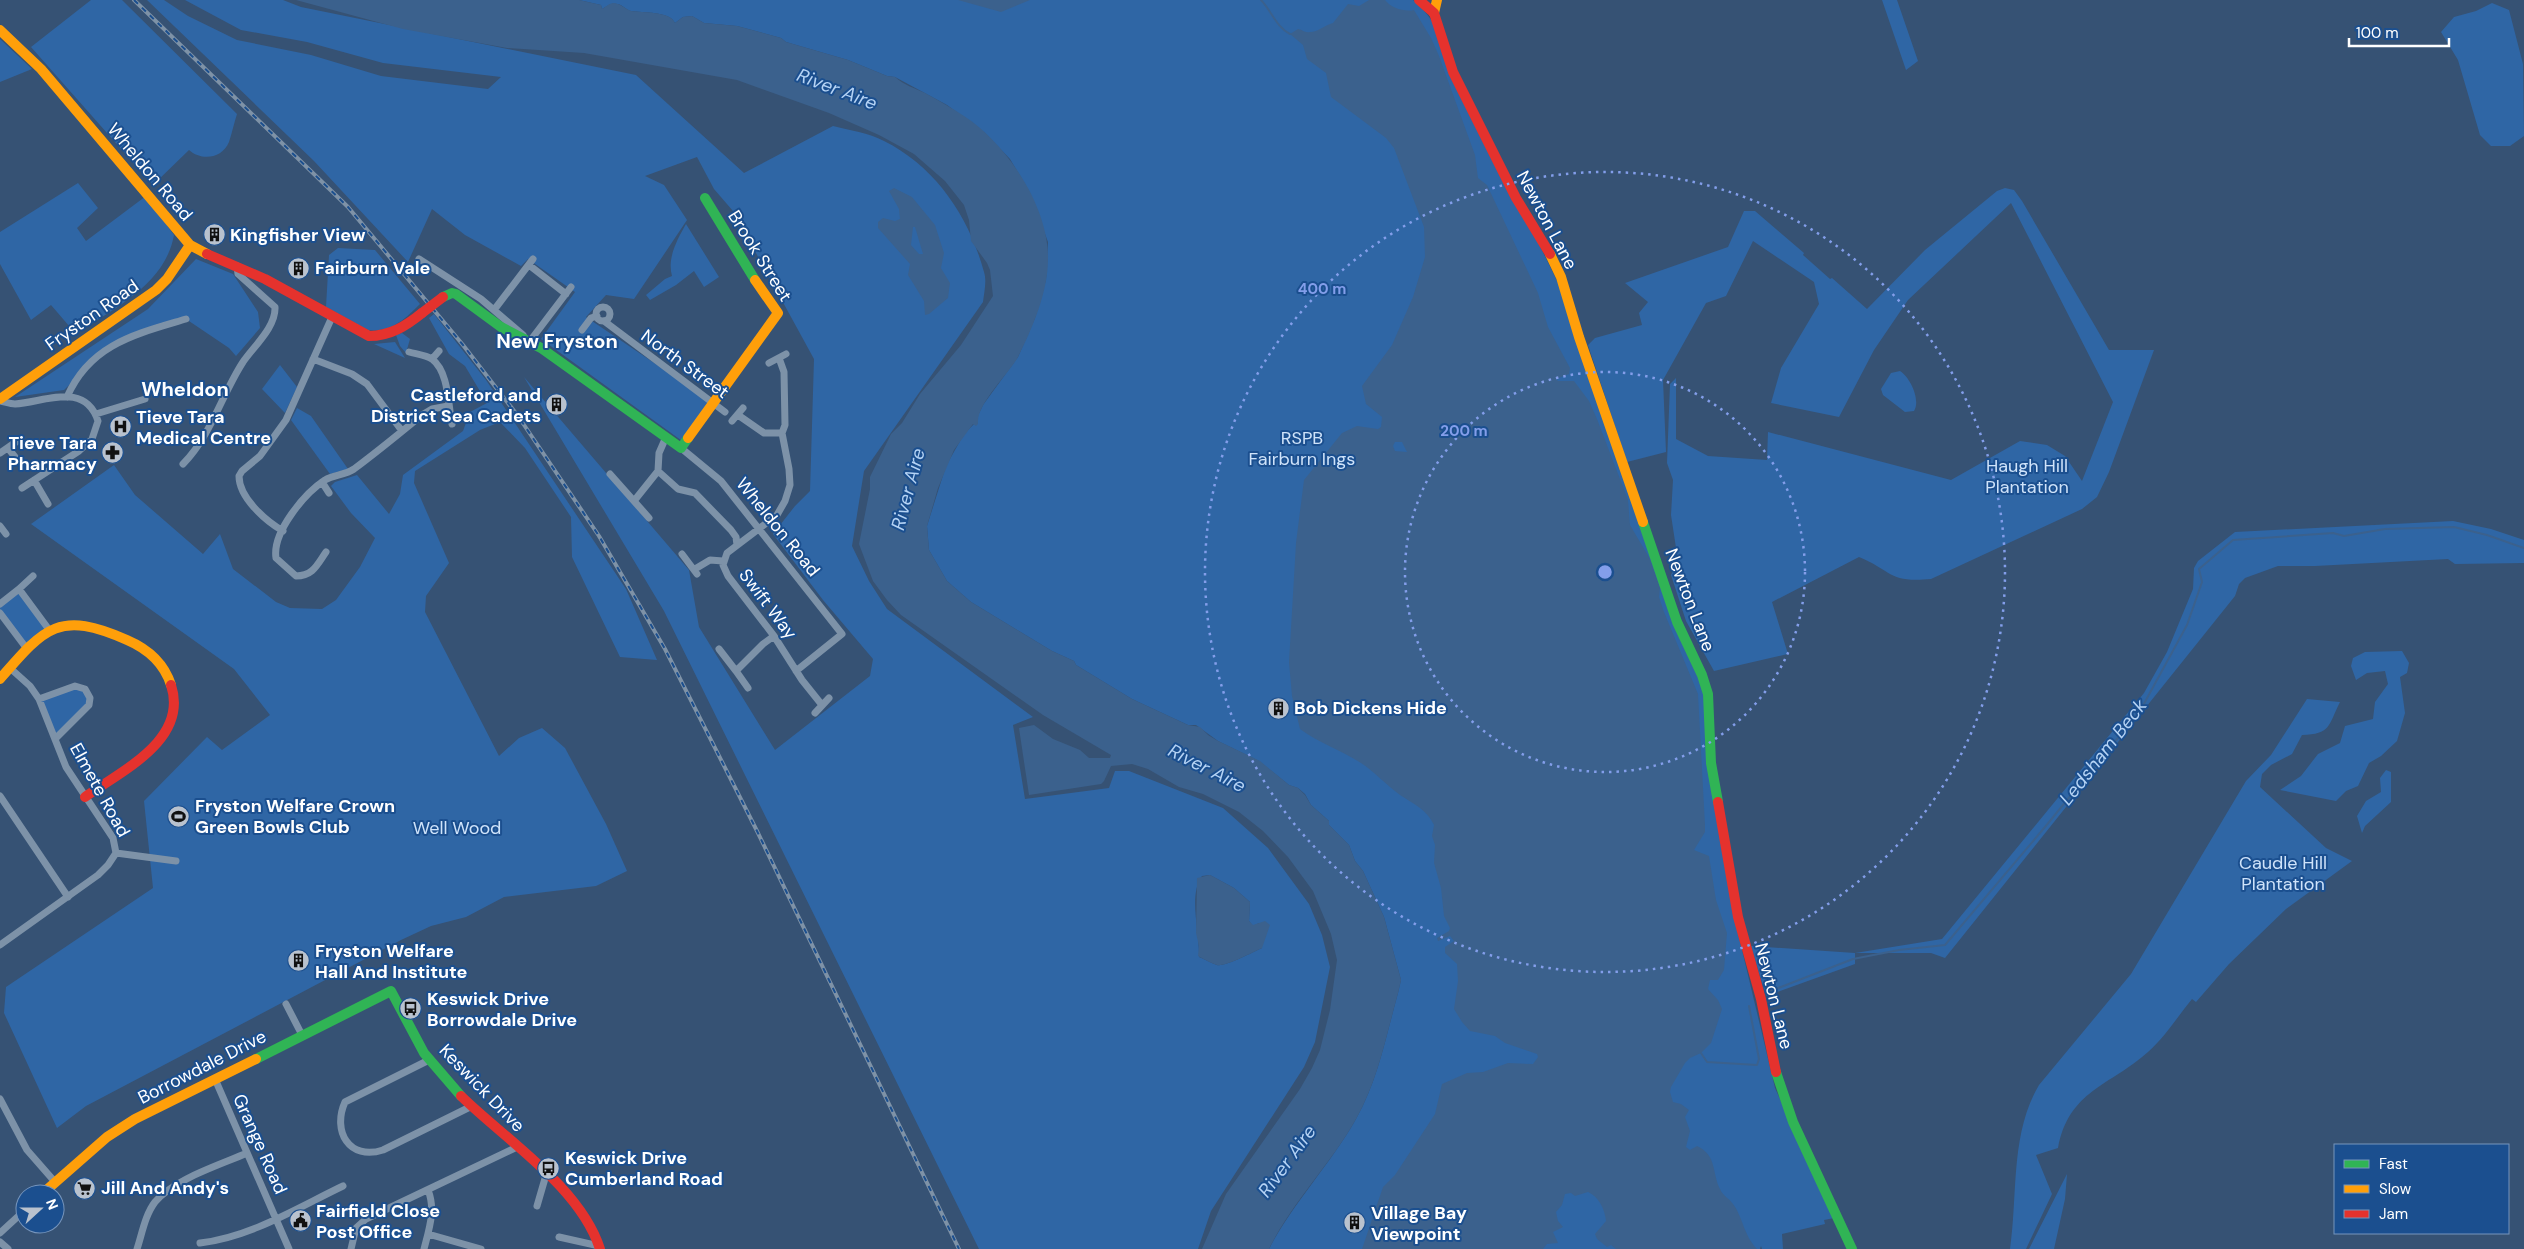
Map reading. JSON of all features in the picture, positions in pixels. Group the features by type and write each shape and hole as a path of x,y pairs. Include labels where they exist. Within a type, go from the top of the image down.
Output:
{"street":[{"name":"Newton Lane","path":"1419,0 1434,13 1443,33 1453,72 1516,198 1543,239 1561,277 1579,338 1677,622 1702,675 1708,694 1711,763 1738,917 1761,999 1777,1078 1793,1122 1850,1244"},
{"path":"1434,13 1437,0"},
{"name":"Wheldon Road","path":"0,30 47,76 190,245 205,254 236,266 368,336 377,336 407,325 443,297 452,293 456,294 502,327 529,340 681,448 721,481 842,634 796,671"},
{"name":"Brook Street","path":"705,198 769,302 778,310 778,313 715,404"},
{"name":"Fryston Road","path":"0,400 156,290 190,245"},
{"path":"419,259 456,281 529,340 571,288"},
{"path":"494,310 531,262 566,294"},
{"path":"183,464 202,443 242,364 274,318 275,307 238,274 236,266"},
{"path":"284,530 264,517 243,491 239,476 242,471 260,456 286,420 332,317"},
{"name":"North Street","path":"582,330 591,318 600,319 725,412"},
{"name":"Fryston Road","path":"67,396 75,379 86,366 110,347 131,336 186,319"},
{"path":"432,359 439,351"},
{"path":"409,352 432,359 440,368 452,424"},
{"name":"Swift Way","path":"769,363 782,356 785,425 782,433 790,485 785,501 777,515 761,530 737,545 727,554 723,561 728,576 774,636 796,671 822,705"},
{"path":"313,359 352,374 367,384 402,431"},
{"path":"0,400 14,404 67,396 81,399 90,404 98,421 92,438 79,450 22,488"},
{"path":"96,414 145,399"},
{"path":"681,448 715,404"},
{"path":"326,552 313,571 306,576 296,576 276,558 275,550 292,513 322,482 353,470 432,409 448,406"},
{"path":"743,408 735,418 764,432 782,433"},
{"path":"634,501 658,471 659,453 666,437"},
{"path":"0,453 16,442"},
{"path":"8,448 14,457"},
{"path":"658,471 678,490 695,493 731,530 736,537 737,545"},
{"path":"610,474 649,518"},
{"path":"34,480 48,504"},
{"path":"322,482 329,493"},
{"path":"0,526 6,534"},
{"path":"682,554 696,572 710,560 723,561"},
{"path":"0,604 33,576"},
{"path":"19,589 50,632"},
{"path":"0,613 27,649"},
{"path":"0,679 27,649 50,632 76,624 95,625 154,656 165,670 173,690 175,709 170,727 161,741 85,797"},
{"path":"736,671 762,644 774,636"},
{"path":"719,650 748,688"},
{"name":"Elmete Road","path":"0,945 98,876 116,852 113,838 66,767 39,698 30,686 10,668"},
{"path":"39,698 75,686 85,689 90,698 89,705 56,738"},
{"path":"814,713 829,698"},
{"path":"0,796 68,897"},
{"name":"Elmete Road","path":"116,852 176,861"},
{"name":"Borrowdale Drive","path":"55,1182 108,1137 135,1119 390,991"},
{"name":"Keswick Drive","path":"390,991 428,1060 472,1106 517,1147 586,1216 595,1232 599,1247 559,1237"},
{"path":"286,1004 302,1035"},
{"path":"428,1060 345,1102 340,1115 340,1125 350,1146 360,1153 377,1152 472,1106"},
{"name":"Grange Road","path":"215,1079 289,1249"},
{"path":"0,1099 27,1150 55,1182"},
{"path":"350,1249 356,1228 366,1219 517,1147"},
{"path":"137,1249 145,1222 154,1203 169,1189 247,1153"},
{"path":"537,1206 546,1175"},
{"path":"200,1243 235,1236 276,1219 343,1186"},
{"path":"424,1249 433,1212 428,1190"},
{"path":"0,1233 15,1219"},
{"path":"428,1234 481,1249"},
{"path":"0,1242 8,1249"}],"green space":[{"path":"91,0 122,0 237,114 226,148 211,157 199,156 189,150 153,185 31,47"},
{"path":"147,0 164,0 188,16 237,40 311,55 381,76 488,89 501,77 383,63 307,42 241,30 185,0 283,0 301,7 636,75 744,173 833,126 859,132 884,141 903,152 935,179 959,213 978,252 985,276 983,302 864,471 852,546 869,581 887,609 1033,717 1013,725 1025,799 1109,788 1115,771 1129,771 1223,808 1268,848 1309,904 1322,935 1330,967 1315,1042 1304,1067 1211,1211 1198,1249 979,1249 664,611 524,377 689,570 699,627 775,750 870,676 873,659 823,600 773,534 795,506 810,491 814,359 733,211 714,189 697,157 645,176 664,185 687,220 634,299 606,295 586,317 715,404 685,443 541,339 575,292 528,259 521,266 465,235 432,209 408,262 314,161","holes":["1210,875 1234,888 1250,902 1249,921 1253,926 1259,923 1262,948 1232,962 1217,965 1199,957 1195,904 1196,893 1202,876"]},
{"name":"RSPB Fairburn Ings","path":"579,0 1413,0 1420,6 1439,35 1444,51 1561,289 1705,694 1736,925 1775,1088 1834,1218 1824,1220 1825,1224 1782,1234 1783,1249 1762,1249 1761,1246 1760,1249 1269,1249 1289,1216 1346,1136 1364,1104 1381,1057 1401,980 1384,917 1363,871 1355,861 1349,845 1329,825 1329,821 1311,805 1305,794 1298,788 1289,785 1259,761 1218,741 1196,725 1188,725 1132,699 1076,665 1074,661 1052,651 971,602 947,581 929,550 927,526 946,466 964,434 974,424 983,405 1018,357 1035,318 1046,280 1048,242 1029,191 1010,159 985,133 947,105 895,77 887,76 848,60 786,42 781,38 737,26 704,23 692,16 683,17 675,23 668,16 662,14 631,11 617,4 611,4 602,9 601,5"},
{"path":"1882,0 1897,0 1918,61 1906,70"},
{"path":"2492,3 2509,10 2523,64 2524,136 2510,146 2491,146 2480,135 2458,60 2441,32 2454,17 2476,11"},
{"path":"0,39 32,69 0,82"},
{"path":"78,183 98,208 77,228 86,241 146,196 174,235 169,253 149,281 136,294 76,334 51,305 31,320 0,264 0,232"},
{"name":"Haugh Hill Plantation","path":"2005,188 2014,190 2022,201 2109,350 2154,350 2109,472 2097,497 2082,509 1931,579 1917,580 1898,577 1859,557 1772,602 1788,654 1714,671 1686,621 1671,575 1678,561 1671,515 1673,480 1667,463 1670,384 1676,378 1676,439 1708,456 1767,460 1768,432 1951,480 2020,441 2047,445 2065,456 2082,481 2113,402 2011,203 1908,300 1874,350 1839,417 1771,403 1781,368 1819,304 1814,282 1753,241 1726,296 1706,303 1663,380 1666,452 1627,462 1588,345 1595,338 1642,325 1639,313 1648,302 1625,283 1728,247 1744,211 1755,211 1804,253 1803,255 1830,279 1832,278 1867,309 1925,250 1997,191"},
{"path":"686,224 719,277 704,287 694,271 676,285 650,300 646,295 665,279 672,276 672,256 676,243"},
{"path":"338,248 375,250 420,304 397,324 376,330 368,330 326,307 329,255"},
{"path":"196,259 233,274 258,312 260,328 236,356 229,348 186,319 109,347 64,390 15,397 148,309"},
{"name":"Well Wood","path":"434,314 486,380 626,589 657,660 620,657 572,557 571,517 525,448 500,422 480,430 415,471 414,483 449,563 426,596 425,612 499,756 519,738 542,728 565,748 606,824 627,871 596,886 504,897 466,917 431,926 86,1106 57,1128 4,1013 6,987 153,888 144,801 207,737 222,750 270,715 234,669 31,524 114,465 135,495 203,554 220,534 233,569 276,602 290,608 322,609 336,600 360,567 375,538 351,513 331,486 335,482 357,475 389,514 400,494 403,475 463,431 470,412 487,403 465,366 449,354 429,318"},
{"path":"402,333 410,339 406,353 400,346 396,335"},
{"path":"395,342 405,358 374,344"},
{"path":"280,365 297,387 285,413 262,389"},
{"path":"1900,371 1911,383 1916,401 1914,411 1905,412 1883,395 1881,389 1891,373"},
{"path":"297,408 311,416 348,469 330,474 291,420"},
{"path":"2453,521 2491,529 2524,540 2524,563 2455,564 2448,559 2315,566 2278,566 2245,578 2239,584 2235,596 1945,958 1931,953 1855,953 1942,939 2144,693 2167,652 2193,589 2194,568 2198,561 2235,532"},
{"path":"19,589 50,631 27,649 0,613 0,604"},
{"path":"2402,651 2409,663 2407,673 2400,677 2405,713 2397,741 2381,756 2369,763 2358,786 2346,791 2336,801 2280,790 2301,776 2318,754 2340,743 2345,726 2373,719 2375,702 2388,684 2385,671 2367,673 2356,680 2351,666 2353,658 2365,652"},
{"path":"75,686 85,689 89,705 56,738 39,699"},
{"name":"Caudle Hill Plantation","path":"2307,699 2340,702 2327,727 2318,733 2302,735 2292,754 2271,765 2262,774 2260,787 2326,848 2352,861 2286,909 2229,964 2196,1002 2192,999 2166,1033 2148,1052 2081,1101 2071,1113 2063,1129 2058,1148 2036,1155 2052,1194 2026,1249 2010,1249 2019,1144 2023,1124 2039,1085 2131,974 2246,781 2271,755"},
{"path":"2386,770 2391,772 2391,802 2365,826 2362,833 2357,816 2366,801 2381,792 2380,778"},
{"path":"1751,946 1855,953 1855,964 1766,996"},
{"path":"2067,1174 2065,1199 2054,1249 2029,1249"}],"water":[{"name":"River Aire","path":"296,0 579,0 601,5 602,9 616,3 631,11 662,14 668,16 675,23 683,17 692,16 704,23 737,26 781,38 786,42 848,60 887,76 895,77 964,116 980,128 1010,160 1033,198 1041,219 1048,259 1045,284 1034,322 1018,357 987,399 979,416 978,424 976,426 973,424 954,450 938,488 927,526 929,550 947,581 971,602 1052,651 1074,661 1076,665 1132,699 1188,725 1200,727 1218,741 1260,761 1289,785 1298,788 1311,805 1329,821 1329,825 1349,845 1355,861 1363,871 1384,917 1401,980 1381,1057 1364,1104 1346,1136 1289,1215 1269,1249 1202,1249 1226,1194 1300,1089 1320,1050 1330,1010 1337,960 1331,934 1313,891 1288,857 1263,831 1239,812 1203,794 1179,787 1148,769 1132,764 1111,766 1101,784 1029,795 1019,728 1034,725 1053,739 1080,750 1089,758 1110,758 1111,755 1043,715 901,615 873,581 859,544 870,489 870,477 891,434 902,423 920,394 961,345 993,296 990,270 971,241 969,220 964,205 945,181 914,154 879,135 829,113 737,80 584,53 507,48 403,29"},
{"path":"958,0 1030,0 1001,12"},
{"path":"1369,0 1385,0 1398,9 1414,10 1431,38 1475,155 1478,178 1487,185 1538,293 1548,327 1570,368 1569,374 1556,379 1558,381 1574,381 1589,401 1628,500 1630,525 1650,559 1660,588 1659,597 1664,612 1698,694 1705,832 1694,850 1709,856 1716,900 1727,933 1724,970 1718,980 1710,980 1708,989 1718,1000 1722,1009 1711,1043 1701,1053 1690,1058 1685,1063 1670,1092 1673,1102 1681,1104 1689,1110 1685,1117 1690,1131 1686,1147 1690,1150 1697,1146 1708,1154 1720,1189 1736,1209 1752,1243 1757,1249 1616,1249 1611,1245 1607,1247 1597,1239 1595,1234 1606,1221 1604,1212 1598,1200 1588,1192 1575,1196 1571,1193 1565,1194 1562,1205 1556,1212 1558,1221 1563,1227 1553,1232 1558,1243 1547,1244 1543,1249 1362,1249 1383,1187 1395,1175 1435,1114 1442,1084 1467,1073 1483,1072 1508,1063 1533,1064 1538,1057 1537,1054 1505,1043 1495,1036 1470,1031 1454,1009 1458,981 1457,964 1445,953 1445,947 1454,941 1450,936 1438,941 1437,938 1449,931 1450,928 1444,916 1441,888 1434,863 1435,845 1432,836 1434,825 1428,815 1361,763 1300,729 1292,696 1289,662 1296,543 1304,480 1342,433 1357,426 1378,429 1381,427 1382,417 1366,404 1362,386 1392,345 1413,297 1425,257 1424,227 1394,148 1386,138 1331,97 1326,73 1307,59 1303,45 1290,34 1298,29 1306,32 1316,31 1333,23 1348,4 1359,6","holes":["1395,442 1402,442 1407,452 1395,451 1393,446"]},
{"path":"894,188 912,197 935,225 944,253 941,268 950,283 948,298 929,314 925,315 924,301 908,275 910,264 878,228 878,222 883,218 895,221 900,219 899,209 889,191","holes":["913,227 915,227 923,254 919,254 911,245"]},
{"path":"1210,875 1234,888 1250,902 1249,921 1253,925 1265,921 1270,925 1262,948 1221,965 1198,956 1199,946 1196,933 1197,878"}],"waterway":[{"path":"1261,0 1277,23 1290,34"},
{"name":"Ledsham Beck","path":"1768,992 1853,959 1899,950 1945,945 2140,711 2187,625 2202,582 2199,569 2233,540 2333,533 2344,536 2385,529 2454,527 2487,535 2524,548"},
{"path":"1701,1053 1707,1062 1757,1065 1759,1059 1749,1006"}],"railway":[{"path":"134,0 348,207 463,345 518,416 599,536 665,649 757,831 959,1249"}],"traffic: fast":[{"path":"705,198 755,280"},
{"path":"443,297 452,293 456,294 501,327 541,348 681,448 688,438"},
{"path":"1643,522 1677,622 1702,675 1708,694 1711,763 1718,802"},
{"path":"256,1059 391,991 424,1053 461,1096"},
{"path":"1776,1072 1793,1122 1852,1249"}],"traffic: slow":[{"path":"1434,13 1437,0"},
{"path":"0,30 41,69 190,245 207,254"},
{"path":"0,399 156,290 167,279 190,245"},
{"path":"1550,254 1561,277 1579,337 1643,522"},
{"path":"688,438 778,313 755,280"},
{"path":"0,679 29,647 42,636 55,629 69,625 85,626 104,631 142,648 160,663 171,685"},
{"path":"53,1184 107,1137 135,1119 256,1059"}],"traffic: jam":[{"path":"1419,0 1434,13 1453,72 1516,198 1550,254"},
{"path":"207,254 265,279 369,336 377,336 397,329 422,313"},
{"path":"422,313 443,297"},
{"path":"85,797 133,765 161,738 170,722 174,705 171,685"},
{"path":"1718,802 1738,917 1761,999 1776,1072"},
{"path":"461,1096 559,1185 590,1226 600,1249"}],"place":[{"name":"Kingfisher View","path":"214,235"},
{"name":"Fairburn Vale","path":"299,268"},
{"name":"Castleford and District Sea Cadets","path":"557,405"},
{"name":"Tieve Tara Medical Centre","path":"120,427"},
{"name":"Tieve Tara Pharmacy","path":"113,453"},
{"name":"Bob Dickens Hide","path":"1278,708"},
{"name":"Fryston Welfare Crown Green Bowls Club","path":"179,816"},
{"name":"Fryston Welfare Hall And Institute","path":"299,961"},
{"name":"Keswick Drive Borrowdale Drive","path":"411,1009"},
{"name":"Keswick Drive Cumberland Road","path":"549,1168"},
{"name":"Jill And Andy's","path":"85,1188"},
{"name":"Fairfield Close Post Office","path":"300,1221"},
{"name":"Village Bay Viewpoint","path":"1355,1223"}],"district":[{"name":"New Fryston","path":"557,341"},
{"name":"Wheldon","path":"185,389"}]}
